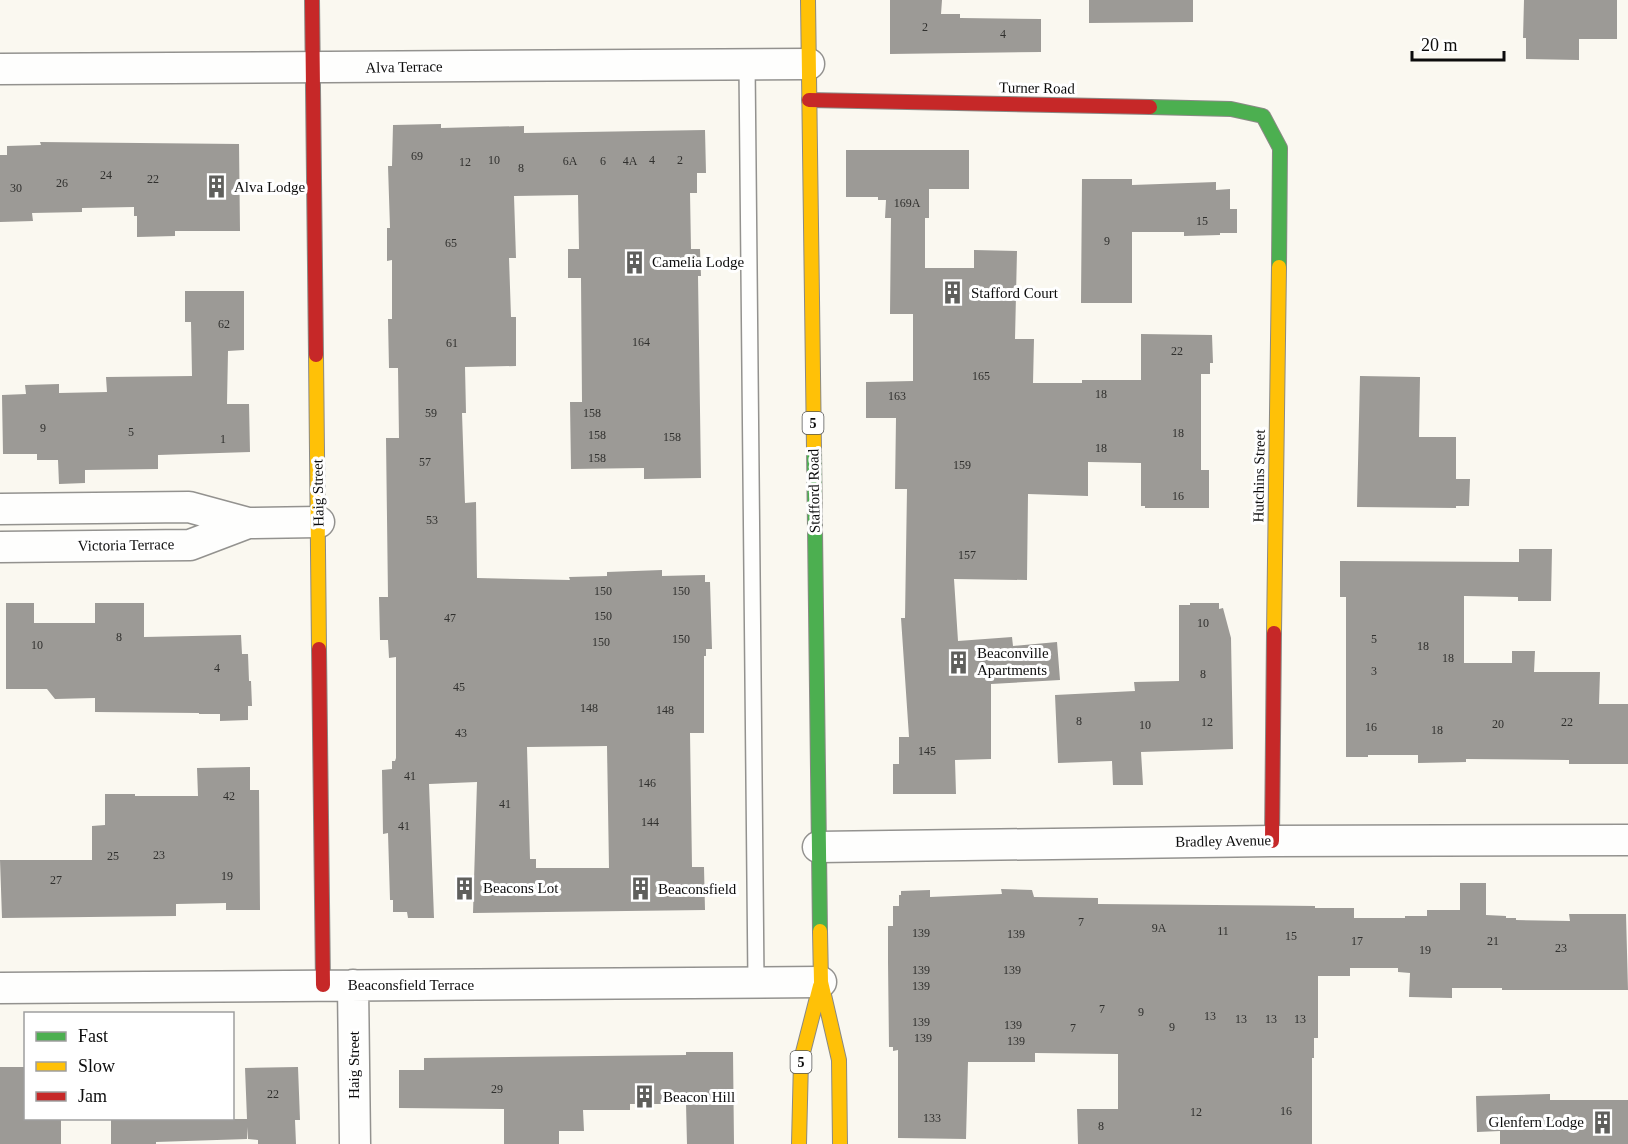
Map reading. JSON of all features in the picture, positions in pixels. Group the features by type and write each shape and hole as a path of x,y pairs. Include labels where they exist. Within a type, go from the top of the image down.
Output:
{"main road":[{"name":"Haig Street","path":"312,0 323,985"},
{"name":"Stafford Road","path":"808,0 821,982 839,1060 840,1144"},
{"name":"Turner Road","path":"809,100 1230,109 1263,116"},
{"name":"Hutchins Street","path":"1263,116 1280,148 1272,841"},
{"name":"Stafford Road","path":"799,1144 801,1060 821,982"}],"street":[{"name":"Alva Terrace","path":"0,69 809,64"},
{"name":"Victoria Terrace","path":"0,509 189,507 248,523 319,522"},
{"name":"Victoria Terrace","path":"0,547 190,545 248,523"},
{"name":"Bradley Avenue","path":"818,847 1272,841 1628,840"},
{"name":"Beaconsfield Terrace","path":"0,988 821,982"},
{"name":"Haig Street","path":"353,985 355,1144"}],"lane":[{"path":"747,64 756,982"}],"building":[{"path":"890,0 942,0 941,14 960,14 960,18 1041,19 1041,52 890,54"},
{"path":"1089,0 1193,0 1193,22 1089,23"},
{"path":"1524,0 1617,0 1617,39 1579,39 1579,60 1526,59 1526,38 1523,38"},
{"path":"441,124 441,128 524,126 524,133 705,130 706,173 697,173 697,193 690,193 691,249 700,249 701,276 698,276 701,478 644,479 644,468 571,469 570,402 582,402 581,278 568,278 568,249 579,249 578,195 514,196 516,258 509,258 511,317 516,317 516,366 465,367 466,413 462,413 465,503 476,502 477,578 570,580 569,577 607,576 607,572 662,570 662,576 705,575 705,582 710,582 712,649 706,649 706,656 704,656 704,733 690,733 692,867 704,867 705,910 473,913 477,782 429,784 434,918 408,918 407,912 393,912 393,900 390,900 388,833 383,834 382,770 392,769 392,761 396,758 396,657 389,658 388,640 380,640 379,597 388,597 386,438 399,438 398,368 389,368 388,319 392,319 392,260 387,261 387,228 390,228 388,166 392,166 393,125","holes":["607,746 609,868 536,868 536,859 530,859 527,747"]},
{"path":"40,142 239,144 240,231 175,231 175,236 137,237 137,216 134,216 134,207 82,208 82,212 32,213 33,221 0,222 0,155 7,155 7,146 41,145"},
{"path":"846,150 969,150 969,189 929,189 929,218 925,218 925,268 974,268 974,250 1017,251 1015,339 1034,339 1033,383 1141,380 1141,334 1212,335 1213,363 1210,363 1210,374 1201,374 1201,470 1209,470 1209,508 1145,508 1141,506 1141,463 1088,462 1088,496 1028,494 1027,580 954,579 958,641 1012,637 1013,646 1057,642 1060,680 991,684 991,759 955,760 956,794 893,794 893,764 899,764 899,737 909,737 901,618 905,618 907,489 895,489 896,418 866,418 866,382 913,381 913,314 890,314 891,218 885,218 886,200 878,200 878,197 846,197"},
{"path":"1082,179 1132,179 1132,185 1216,182 1216,190 1230,189 1230,209 1237,209 1237,233 1184,236 1184,232 1132,232 1132,303 1081,303"},
{"path":"185,291 244,291 244,350 228,351 227,404 249,404 250,452 158,455 158,469 85,470 85,483 59,484 58,460 37,460 37,454 3,454 2,395 26,394 25,385 59,384 59,393 107,392 106,377 192,376 191,322 185,322"},
{"path":"1360,376 1420,377 1419,437 1456,437 1456,479 1470,479 1469,506 1456,506 1456,508 1357,507"},
{"path":"1519,549 1552,549 1551,601 1518,601 1518,597 1464,596 1464,663 1512,663 1512,651 1535,651 1534,672 1600,672 1599,704 1628,704 1628,764 1569,764 1569,760 1466,759 1466,762 1418,763 1418,755 1346,757 1346,597 1340,597 1340,561 1519,562"},
{"path":"6,603 34,603 34,623 95,623 95,603 144,603 144,637 241,635 242,654 248,654 249,681 251,681 252,706 248,706 248,720 220,721 220,714 95,712 95,698 55,699 47,689 6,689"},
{"path":"1190,603 1219,603 1219,609 1223,608 1231,638 1233,749 1141,752 1143,785 1113,785 1112,761 1058,763 1055,695 1135,691 1134,682 1179,681 1179,605 1190,605"},
{"path":"250,767 250,790 259,790 260,910 226,910 226,903 176,904 176,916 2,918 0,860 92,860 92,826 105,825 105,794 198,796 197,768"},
{"path":"1460,883 1486,883 1486,915 1506,916 1506,918 1516,918 1516,920 1570,921 1569,914 1626,914 1628,990 1452,988 1452,998 1409,997 1410,973 1398,972 1398,968 1350,968 1350,976 1318,976 1318,1038 1314,1038 1314,1058 1312,1058 1312,1144 1078,1144 1077,1109 1118,1109 1118,1054 1035,1053 1035,1062 968,1062 966,1139 898,1138 898,1050 893,1051 893,1047 889,1047 888,926 893,926 893,906 899,906 901,891 930,890 930,897 1002,894 1001,889 1032,890 1034,897 1098,898 1098,904 1315,906 1315,908 1354,908 1354,918 1405,918 1405,916 1427,916 1427,910 1460,910"},
{"path":"686,1052 733,1052 734,1144 687,1144 686,1104 630,1104 630,1110 583,1110 584,1131 559,1131 559,1144 504,1144 504,1109 399,1108 399,1070 424,1070 424,1058 686,1055"},
{"path":"0,1067 24,1067 24,1120 61,1120 61,1144 0,1144"},
{"path":"298,1067 300,1120 295,1120 296,1144 258,1144 258,1140 248,1139 247,1127 247,1139 111,1144 111,1120 247,1119 245,1068"},
{"path":"1550,1094 1550,1100 1628,1100 1628,1144 1500,1144 1500,1131 1477,1132 1476,1096"}],"traffic: fast":[{"path":"1150,107 1231,109 1263,116 1280,148 1279,267"},
{"path":"814,449 820,931"}],"traffic: slow":[{"path":"808,0 814,449"},
{"path":"1274,633 1279,267"},
{"path":"316,355 319,649"},
{"path":"820,931 821,982 839,1060 840,1144"},
{"path":"799,1144 801,1060 820,986"}],"traffic: jam":[{"path":"312,0 316,355"},
{"path":"809,100 1150,107"},
{"path":"1272,841 1274,633"},
{"path":"319,649 323,985"}],"place":[{"name":"Alva Lodge","path":"216,187"},
{"name":"Camelia Lodge","path":"634,262"},
{"name":"Stafford Court","path":"953,293"},
{"name":"Beaconville Apartments","path":"959,662"},
{"name":"Beacons Lot","path":"465,888"},
{"name":"Beaconsfield","path":"640,889"},
{"name":"Beacon Hill","path":"645,1097"},
{"name":"Glenfern Lodge","path":"1602,1122"}]}
